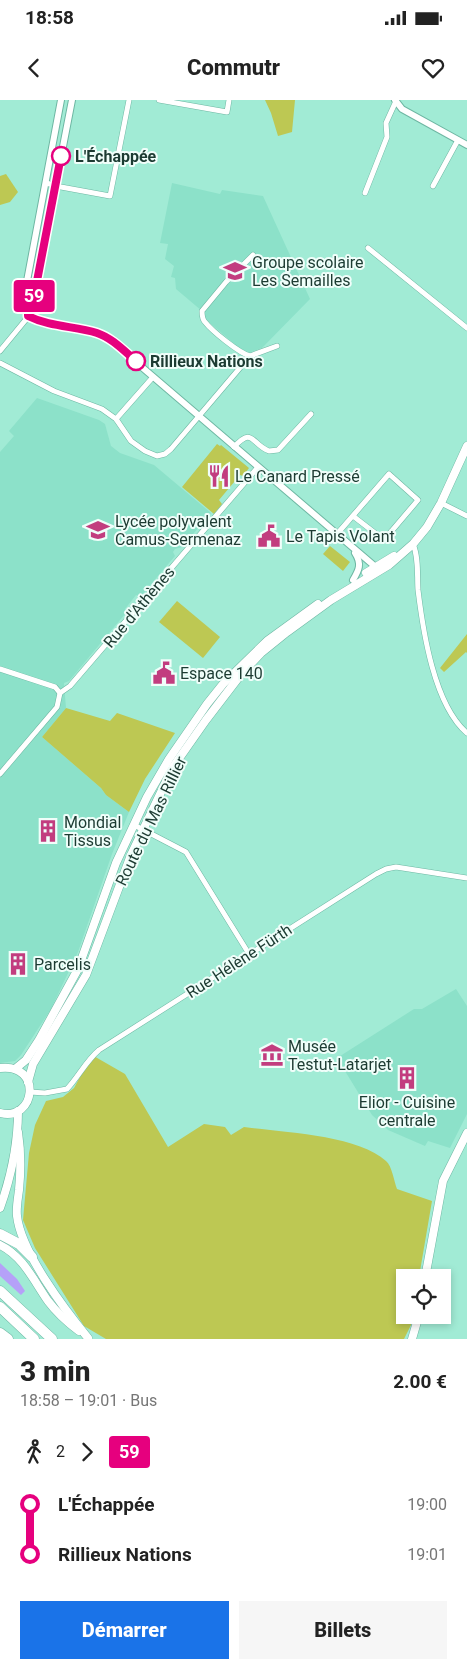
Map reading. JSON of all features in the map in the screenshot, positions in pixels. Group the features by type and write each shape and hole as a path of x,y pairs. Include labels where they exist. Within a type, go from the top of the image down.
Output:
{"highway":[{"path":"0,1234 19,1244 32,1257"},
{"path":"0,1291 52,1339"},
{"path":"0,1307 34,1339"},
{"path":"0,1333 8,1339"}],"main road":[{"name":"Route du Mas Rillier","path":"28,1082 32,1064 86,975 132,855 173,768 206,720 242,673 261,653 331,600 413,544 427,527 441,502 467,446"},
{"name":"Route du Mas Rillier","path":"16,1069 26,1060 39,1040 78,969 116,863 157,778 207,704 223,684 267,641 353,580 377,569"},
{"path":"0,1068 16,1069 25,1076 30,1092 26,1103 18,1112 11,1114 0,1113"},
{"path":"0,1208 11,1172 18,1132 18,1112"},
{"path":"18,1132 21,1148 21,1166 17,1215 20,1228 32,1257 65,1309 89,1339"},
{"path":"428,1269 443,1181 467,1133"},
{"path":"0,1245 18,1257 49,1302 67,1322 89,1339"},
{"path":"412,1339 416,1324"}],"street":[{"path":"61,100 24,298 23,306 28,314 38,322 98,333 119,346 152,377 377,569"},
{"path":"0,351 32,307 72,100"},
{"path":"46,182 61,187 110,196 129,100"},
{"path":"159,100 227,112 229,100"},
{"path":"396,101 406,112 467,145"},
{"path":"365,192 387,137 386,123 396,101"},
{"path":"433,186 458,140"},
{"path":"368,248 467,328"},
{"path":"250,356 240,352 203,321 202,311 232,275 253,255"},
{"path":"0,364 54,391 102,409 116,419 131,441 145,451 157,456 165,454 171,449 250,356 278,346"},
{"path":"116,419 152,377"},
{"path":"234,447 246,436 250,437 265,450 278,450 311,414"},
{"name":"Rue d'Athènes","path":"60,693 75,682 258,467"},
{"path":"337,534 389,474 418,500 384,540 353,516"},
{"path":"441,502 467,516"},
{"path":"413,544 428,652 443,696 453,716 467,732"},
{"path":"350,546 360,562 353,580"},
{"path":"0,669 54,687 60,693 57,707 0,774"},
{"path":"134,825 186,852 249,954"},
{"name":"Rue Hélène Fürth","path":"30,1092 44,1093 67,1089 88,1060 99,1050 386,869 396,867 467,878"}],"shaded area":[{"name":"Groupe scolaire Les Semailles","path":"172,183 220,194 222,190 263,196 310,299 262,348 246,354 203,317 202,311 176,289 175,278 171,277 174,266 165,259 168,244 160,243"},
{"path":"37,398 99,420 105,424 111,446 120,453 154,465 211,513 182,547 175,549 173,552 175,556 140,597 136,595 125,609 125,614 69,681 64,683 66,708 42,737 101,788 106,795 129,812 112,854 78,952 51,1009 21,1055 15,1061 0,1063 0,452 14,436 9,431"},
{"path":"456,989 467,1006 467,1114 450,1148 428,1141 425,1146 388,1130 372,1115 337,1058 414,1009 422,1009"},
{"path":"0,1263 17,1279 25,1291 21,1295 0,1276"}],"green space":[{"path":"265,100 295,100 292,132 278,136"},
{"path":"6,174 18,192 10,202 0,205 0,176"},
{"path":"217,444 221,445 249,468 243,476 240,475 219,500 222,504 214,514 182,487"},
{"path":"330,546 350,562 343,571 323,554"},
{"path":"177,601 220,637 203,658 159,622"},
{"path":"467,634 467,653 444,672 440,668"},
{"path":"66,708 110,721 117,713 175,733 145,779 129,812 106,795 101,788 42,737"},
{"path":"92,1055 125,1074 168,1147 204,1124 225,1127 231,1135 244,1127 339,1140 373,1152 386,1161 397,1189 432,1201 420,1269 396,1269 396,1324 411,1324 404,1339 106,1339 84,1326 35,1248 23,1220 29,1153 35,1125 46,1101 63,1097 74,1088"}],"bus line":[{"name":"59","path":"61,156 32,307 28,311 28,316 38,322 98,333 119,346 136,361"}],"place":[{"name":"L'Échappée","path":"61,156"},
{"name":"Groupe scolaire Les Semailles","path":"235,271"},
{"name":"Rillieux Nations","path":"136,361"},
{"name":"Le Canard Pressé","path":"219,476"},
{"name":"Lycée polyvalent Camus-Sermenaz","path":"98,530"},
{"name":"Le Tapis Volant","path":"269,536"},
{"name":"Espace 140","path":"164,673"},
{"name":"Mondial Tissus","path":"48,831"},
{"name":"Parcelis","path":"18,964"},
{"name":"Musée Testut-Latarjet","path":"272,1055"},
{"name":"Elior - Cuisine centrale","path":"407,1078"}]}
